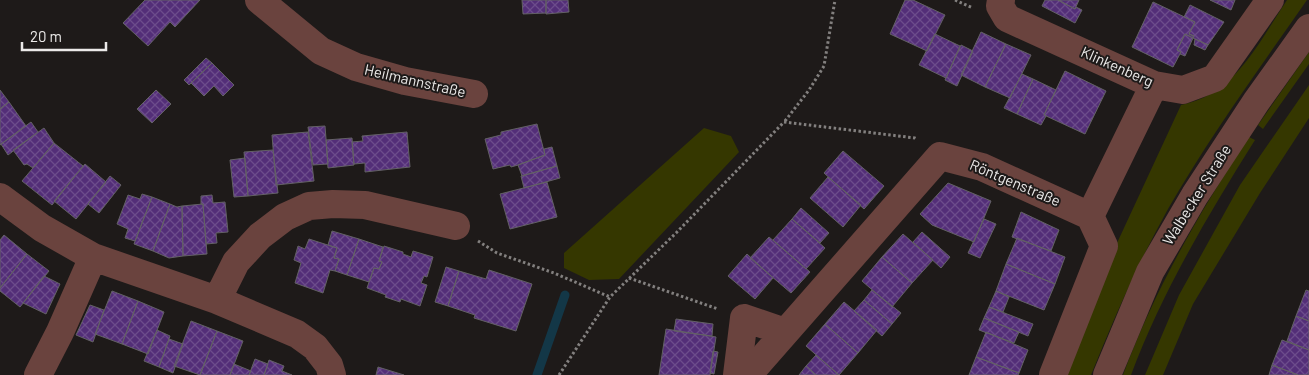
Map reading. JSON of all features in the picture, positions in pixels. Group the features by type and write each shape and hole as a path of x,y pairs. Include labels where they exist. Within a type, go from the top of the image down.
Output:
{"street":[{"name":"Heilmannstraße","path":"259,0 320,51 356,67 405,81 474,94"},
{"name":"Klinkenberg","path":"1001,0 1000,6 1007,18 1154,85 1183,90 1214,78 1270,0"},
{"name":"Walbecker Straße","path":"1107,375 1150,272 1195,195 1256,102 1309,28"},
{"path":"1053,375 1104,246 1090,216 1154,85"},
{"path":"748,375 940,156"},
{"name":"Röntgenstraße","path":"940,156 982,167 1090,216"},
{"path":"0,197 42,228 93,256 217,300 297,334 315,347 329,365 332,375"},
{"path":"217,300 236,262 260,236 285,217 309,206 333,204 365,205 456,226"},
{"path":"38,375 60,332 93,256"},
{"path":"737,375 744,318 785,332"}],"path":[{"path":"559,375 610,297 677,232 784,122 809,90 824,66 835,0"},
{"path":"784,122 914,138 940,156"},
{"path":"456,226 497,254 554,273 610,297"},
{"path":"629,278 744,318"}],"shaded area":[{"path":"1287,0 1307,0 1218,129 1168,209 1127,291 1091,375 1066,375 1118,247 1117,243 1181,105 1200,99 1216,90 1231,78 1255,49"},
{"path":"1309,52 1309,64 1263,129 1258,125"},
{"path":"1309,85 1309,118 1260,193 1193,304 1163,375 1145,375 1179,295 1240,185"},
{"path":"704,128 731,136 739,152 619,279 589,280 564,268 564,253"},
{"path":"1249,137 1255,140 1220,197 1171,284 1131,375 1123,375 1149,313 1179,252"}],"building":[{"path":"145,0 200,0 175,27 170,22 148,46 123,23"},
{"path":"522,0 546,0 546,13 523,14"},
{"path":"546,0 568,0 569,12 546,14"},
{"path":"905,0 913,0 945,15 927,51 890,34"},
{"path":"1045,0 1058,0 1075,9 1076,7 1082,10 1075,23 1042,6"},
{"path":"1058,0 1079,0 1075,9"},
{"path":"1210,0 1235,0 1231,10"},
{"path":"1153,2 1195,22 1189,34 1194,36 1193,38 1185,34 1177,50 1181,52 1173,67 1132,47"},
{"path":"1190,5 1224,22 1208,45 1189,34 1195,22 1184,17"},
{"path":"981,32 1006,44 985,87 961,75"},
{"path":"935,34 960,46 946,78 919,65"},
{"path":"1185,34 1193,38 1185,56 1177,50"},
{"path":"1195,39 1208,45 1205,50 1194,45"},
{"path":"1006,44 1031,55 1010,98 985,87"},
{"path":"961,45 973,51 957,86 945,80"},
{"path":"206,58 212,63 189,85 184,80"},
{"path":"212,63 234,85 223,96 214,86 204,96 191,83"},
{"path":"1065,71 1106,91 1085,134 1044,115"},
{"path":"1022,74 1033,79 1017,114 1004,108"},
{"path":"1033,79 1056,90 1041,125 1017,114"},
{"path":"0,90 9,102 0,109"},
{"path":"156,90 171,104 152,123 137,109"},
{"path":"9,102 26,126 0,145 0,109"},
{"path":"31,122 38,132 8,155 1,144"},
{"path":"537,124 545,155 511,167 510,165 493,169 485,139 501,135 501,132"},
{"path":"325,126 328,164 313,165 308,127"},
{"path":"44,128 54,143 33,168 27,164 24,165 13,150"},
{"path":"308,132 314,181 276,185 272,135"},
{"path":"407,132 410,167 365,172 365,163 354,164 352,142 363,141 362,136"},
{"path":"352,138 354,165 328,168 326,140"},
{"path":"54,143 83,166 52,205 22,181"},
{"path":"552,147 557,166 522,176 518,165 545,155 544,149"},
{"path":"273,150 278,193 248,196 244,152"},
{"path":"843,151 884,186 864,209 824,173"},
{"path":"245,158 248,196 234,197 230,160"},
{"path":"85,164 106,182 76,219 54,201"},
{"path":"557,166 560,178 524,188 521,176"},
{"path":"110,176 121,185 99,213 88,204"},
{"path":"828,177 861,205 843,227 810,198"},
{"path":"547,182 557,217 510,229 500,194"},
{"path":"948,183 991,201 974,242 932,225 920,214"},
{"path":"142,194 152,197 135,241 125,238 128,229 117,224 128,195 140,199"},
{"path":"212,195 213,203 225,202 228,232 216,233 217,243 206,244 201,196"},
{"path":"152,197 170,204 153,251 134,244"},
{"path":"170,204 177,207 182,206 183,256 169,258 153,251"},
{"path":"203,204 207,254 183,256 182,206"},
{"path":"801,208 829,233 820,243 792,219"},
{"path":"1021,212 1059,230 1051,251 1012,237"},
{"path":"792,219 825,248 806,269 773,240"},
{"path":"984,219 996,224 980,258 968,253"},
{"path":"332,231 359,239 347,275 335,271 339,259 334,258 337,248 328,245"},
{"path":"922,232 950,257 941,268 913,242"},
{"path":"903,234 933,260 912,283 882,257"},
{"path":"4,235 27,254 0,288 0,240"},
{"path":"769,237 810,272 791,293 750,258"},
{"path":"1017,238 1065,257 1055,284 1006,264"},
{"path":"309,239 337,248 334,258 339,259 335,271 330,270 323,293 295,283 301,263 294,260 298,246 305,249"},
{"path":"359,239 383,247 379,261 382,262 379,269 374,268 369,282 347,275"},
{"path":"384,246 403,252 403,254 411,257 413,251 433,257 427,277 424,276 421,283 427,285 420,306 401,299 400,302 385,297 386,295 367,288 374,268 379,269 382,262 379,261"},
{"path":"27,254 49,271 20,307 0,291 0,288"},
{"path":"747,254 773,278 755,299 728,276"},
{"path":"882,257 912,283 892,307 862,281"},
{"path":"1006,264 1055,284 1044,310 996,291"},
{"path":"446,267 459,271 448,306 435,302"},
{"path":"489,270 532,284 516,331 474,318 475,315 448,306 459,271 486,279"},
{"path":"44,276 60,284 46,314 23,303"},
{"path":"872,290 901,313 892,324 864,300"},
{"path":"1306,290 1309,291 1309,321 1296,316"},
{"path":"112,291 138,301 122,344 95,334"},
{"path":"996,291 1009,297 1003,312 989,307"},
{"path":"864,300 892,324 882,336 854,311"},
{"path":"138,301 164,312 148,354 122,344"},
{"path":"844,302 877,330 858,353 825,324"},
{"path":"90,305 104,310 93,342 76,335"},
{"path":"989,307 1033,324 1028,336 984,318"},
{"path":"1296,316 1309,321 1309,350 1287,341"},
{"path":"984,318 1019,332 1014,343 979,330"},
{"path":"676,319 713,324 712,336 674,331"},
{"path":"191,321 217,331 200,375 174,366"},
{"path":"825,324 858,353 839,375 806,346"},
{"path":"666,329 716,337 710,375 659,375"},
{"path":"157,330 170,336 159,367 144,361"},
{"path":"217,331 243,341 230,375 200,375"},
{"path":"986,332 1028,350 1019,373 976,357"},
{"path":"169,339 183,344 173,373 159,367"},
{"path":"1282,340 1309,350 1309,375 1298,375 1272,365"},
{"path":"713,351 718,352 714,374 710,373"},
{"path":"816,355 839,375 816,375 806,366"},
{"path":"976,357 1019,373 1018,375 969,375"},
{"path":"255,359 268,364 264,375 249,375"},
{"path":"269,360 284,366 282,371 292,375 264,375"},
{"path":"234,364 251,371 249,375 230,375"},
{"path":"1272,365 1298,375 1269,375"},
{"path":"806,366 816,375 799,375"},
{"path":"378,367 404,375 376,375"}],"waterway":[{"path":"537,375 565,295"}]}
